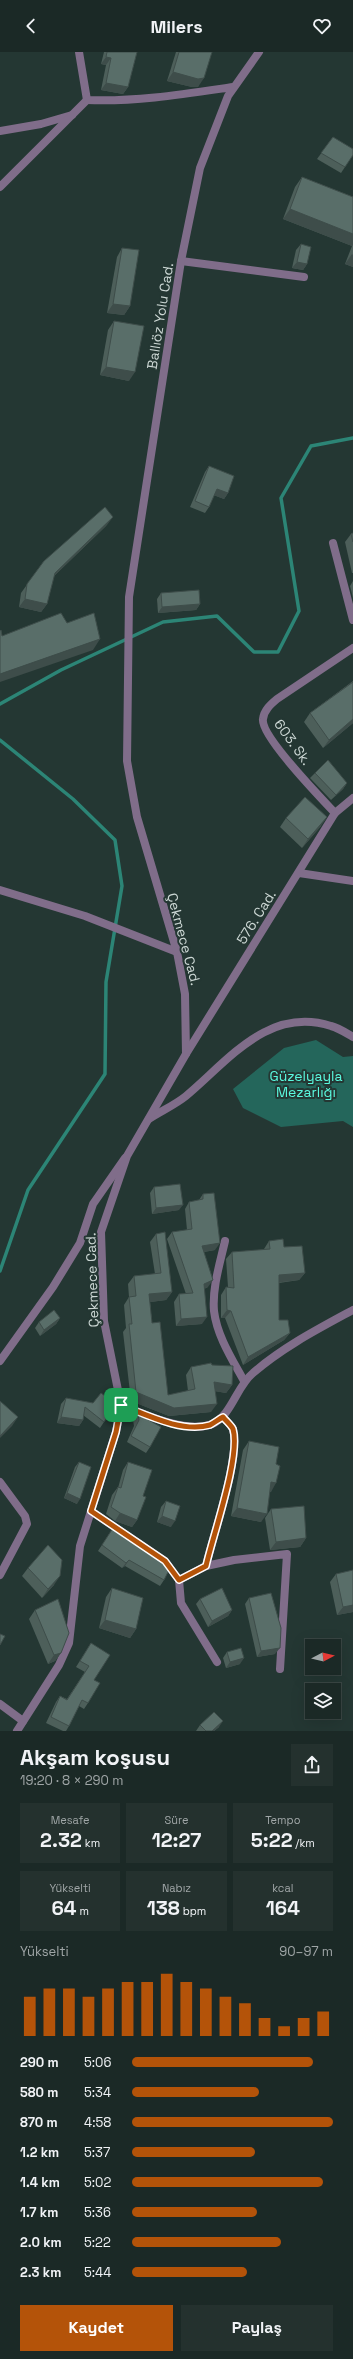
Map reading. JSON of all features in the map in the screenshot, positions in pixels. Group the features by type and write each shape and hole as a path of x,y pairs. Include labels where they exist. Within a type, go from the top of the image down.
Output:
{"street":[{"path":"79,52 87,100"},
{"name":"Ballıöz Yolu Cad.","path":"128,666 129,597 181,261 200,168 233,87 259,52"},
{"path":"0,188 87,100 108,101 169,97 233,87"},
{"path":"0,131 41,124 73,115"},
{"path":"181,261 304,277"},
{"path":"333,543 353,620"},
{"name":"603. Sk.","path":"335,813 280,751 264,730 262,719 267,709 277,699 353,648"},
{"name":"Çekmece Cad.","path":"17,1731 59,1665 69,1643 80,1546 116,1432 121,1405 104,1321 101,1232 127,1156 186,1054 185,994 177,952 137,817 127,761 128,666"},
{"name":"576. Cad.","path":"186,1054 335,813 353,798"},
{"path":"299,873 353,882"},
{"path":"0,890 85,916 148,939 177,952"},
{"path":"149,1119 184,1098 242,1044 269,1029 303,1021 332,1026 353,1037"},
{"path":"0,1361 57,1280 80,1243 93,1204 127,1156"},
{"path":"225,1241 215,1292 214,1311 223,1344 244,1381"},
{"path":"121,1405 172,1423 194,1426 210,1425 223,1417 244,1381 288,1346 353,1310"},
{"path":"206,1566 227,1488 235,1447 232,1428 223,1417"},
{"path":"0,1482 26,1516 27,1524 0,1575"},
{"path":"91,1511 165,1561 179,1580 181,1604 217,1662"},
{"path":"179,1580 206,1566 234,1560 287,1554 280,1669"},
{"path":"0,1704 23,1721"}],"green space":[{"name":"Güzelyayla Mezarlığı","path":"316,1040 343,1057 353,1056 353,1127 343,1121 281,1127 243,1108 233,1089 284,1048"}],"building":[{"path":"107,52 137,52 128,87 106,83 111,58 106,57"},
{"path":"179,52 212,52 204,78 198,79 173,72"},
{"path":"333,137 353,149 353,155 345,167 321,153"},
{"path":"302,177 353,197 353,234 290,209"},
{"path":"301,244 311,247 307,264 297,262"},
{"path":"122,248 139,250 130,306 113,304"},
{"path":"114,321 144,326 135,372 106,367"},
{"path":"209,466 234,476 228,493 217,489 209,507 195,501"},
{"path":"105,507 113,517 55,573 47,604 25,599 27,584 44,561"},
{"path":"199,590 200,604 162,607 161,593"},
{"path":"61,613 67,623 94,613 100,639 0,674 1,630 2,636"},
{"path":"353,682 353,719 329,740 310,713"},
{"path":"328,760 347,783 336,795 315,773"},
{"path":"305,797 327,817 308,839 286,818"},
{"path":"180,1184 183,1205 156,1208 154,1187"},
{"path":"214,1193 220,1243 202,1246 213,1280 204,1284 207,1317 181,1319 179,1294 193,1293 172,1232 192,1229 189,1202 203,1199 203,1194"},
{"path":"165,1232 172,1292 149,1294 152,1323 160,1322 168,1395 195,1389 191,1367 211,1363 212,1365 233,1366 232,1385 214,1382 217,1404 174,1408 136,1392 129,1324 132,1324 129,1297 136,1296 134,1276 161,1273 156,1234"},
{"path":"283,1239 284,1247 302,1246 305,1273 279,1275 279,1320 288,1320 290,1333 248,1357 231,1311 227,1310 226,1287 234,1288 232,1252 270,1249 269,1241"},
{"path":"54,1310 60,1318 44,1330 39,1322"},
{"path":"101,1393 116,1404 104,1422 85,1407 83,1420 61,1417 66,1398 93,1403"},
{"path":"0,1401 18,1417 0,1436"},
{"path":"138,1414 161,1427 150,1447 131,1436 139,1420"},
{"path":"249,1441 279,1447 276,1464 280,1466 276,1483 271,1482 267,1514 237,1508"},
{"path":"79,1462 91,1467 80,1499 67,1493"},
{"path":"128,1462 152,1470 143,1496 146,1497 137,1520 120,1513 111,1507 118,1487 121,1488"},
{"path":"166,1501 180,1506 175,1521 162,1516"},
{"path":"304,1506 306,1538 276,1542 271,1509"},
{"path":"113,1528 124,1535 123,1537 171,1566 164,1580 129,1560 126,1563 102,1545"},
{"path":"48,1545 62,1560 60,1576 48,1589 28,1568"},
{"path":"353,1570 353,1605 343,1607 336,1574"},
{"path":"112,1588 143,1598 136,1629 105,1620"},
{"path":"222,1588 232,1610 212,1621 200,1599"},
{"path":"271,1593 281,1628 280,1648 261,1651 249,1598"},
{"path":"58,1599 69,1633 61,1653 54,1655 35,1610"},
{"path":"0,1634 5,1636 0,1645"},
{"path":"91,1643 110,1655 94,1680 100,1683 88,1703 82,1700 69,1726 51,1717 60,1696 67,1700 89,1666 80,1661"},
{"path":"241,1648 244,1658 230,1662 227,1652"},
{"path":"214,1712 223,1721 212,1731 206,1731 200,1725"}],"waterway":[{"path":"0,704 61,670 163,622 217,616 254,652 278,652 299,611 281,498 311,446 353,438"},
{"path":"0,740 73,799 115,840 122,886 106,982 105,1074 28,1190 0,1271"}],"route":[{"path":"121,1405 172,1423 194,1426 210,1425 223,1417 232,1428 235,1447 227,1488 212,1536 206,1566 194,1574 179,1580 165,1561 91,1511 116,1432 121,1405"}]}
